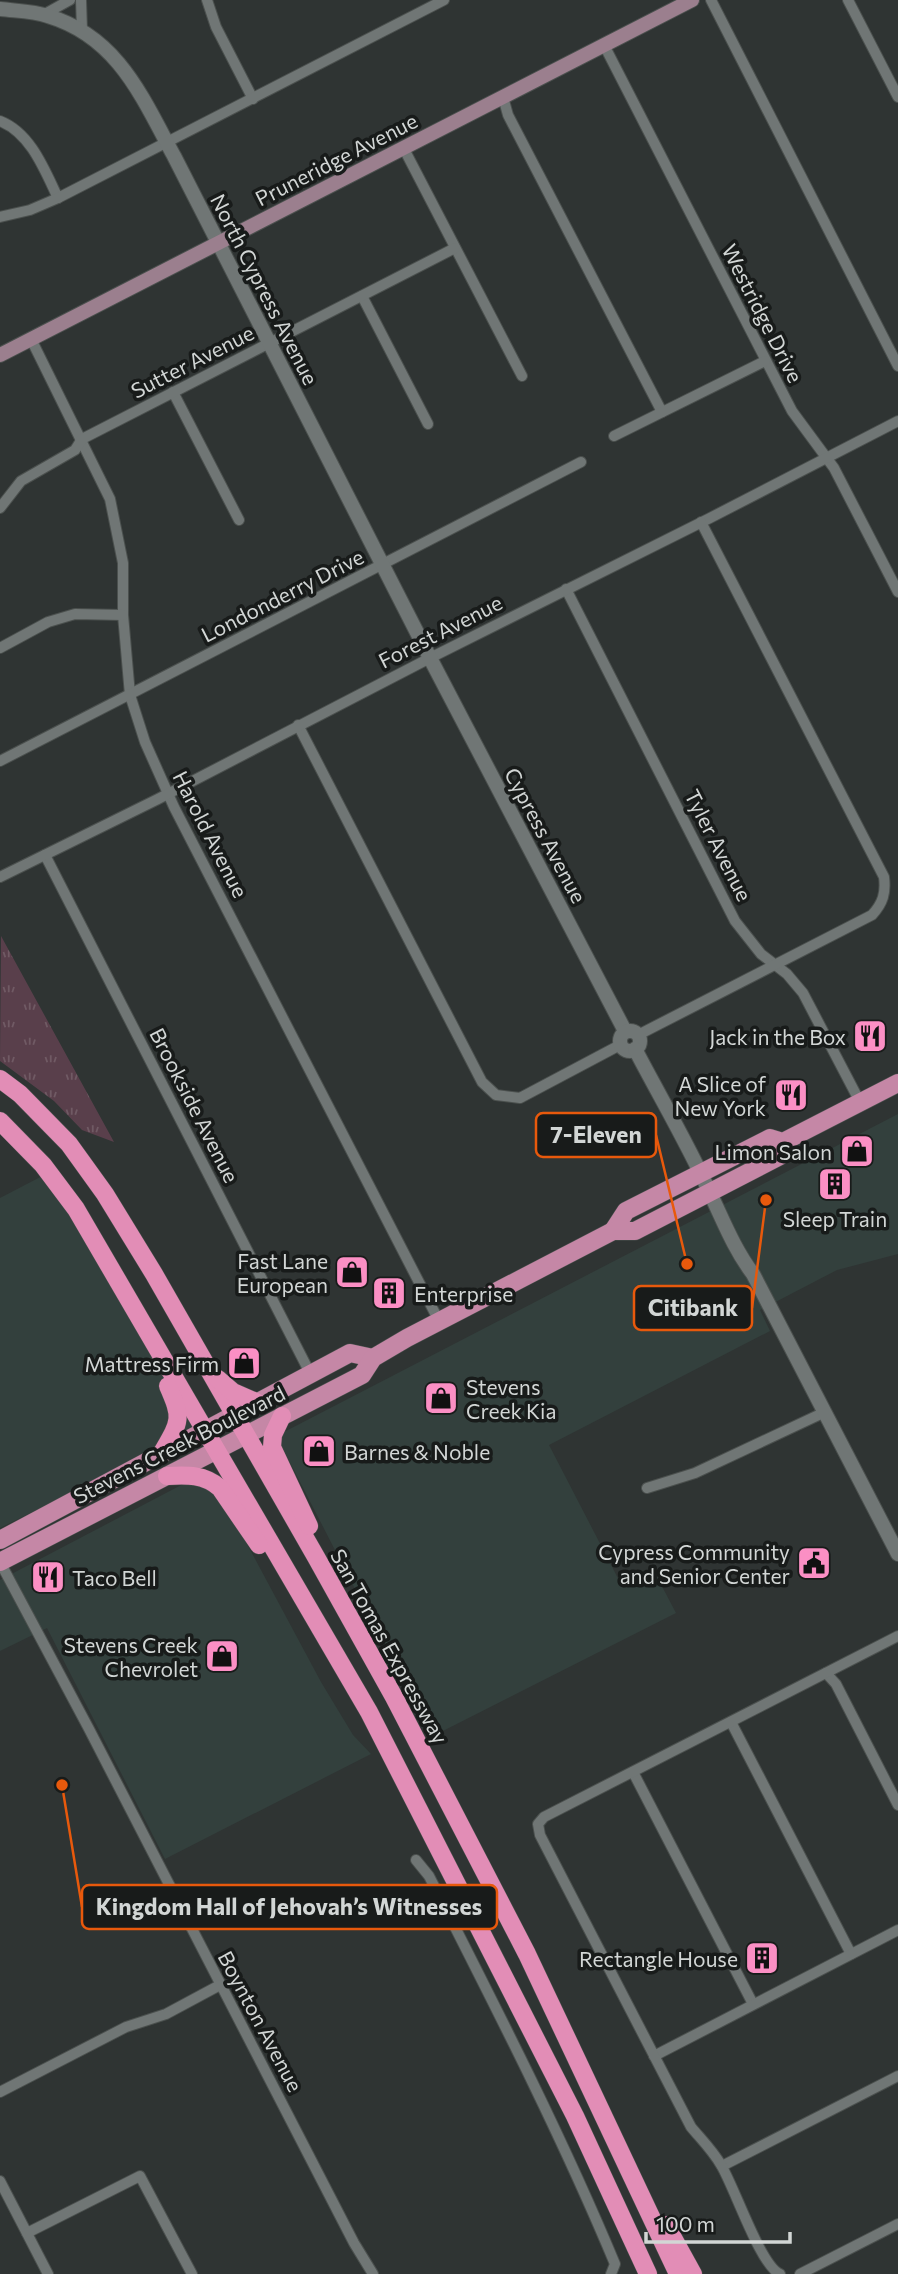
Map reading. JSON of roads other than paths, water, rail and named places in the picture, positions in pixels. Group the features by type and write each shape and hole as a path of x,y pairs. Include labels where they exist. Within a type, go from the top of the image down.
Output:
{"highway":[{"name":"San Tomas Expressway","path":"0,1079 20,1094 69,1144 105,1194 316,1557 394,1697 527,1954 678,2274"},
{"path":"0,1121 43,1165 76,1209 369,1712 575,2116 648,2274"},
{"path":"138,1315 179,1416 174,1433 163,1451"},
{"path":"207,1367 233,1392 257,1402"},
{"path":"282,1416 273,1435 272,1447 312,1532 316,1557"},
{"path":"167,1476 196,1476 214,1482 266,1557 298,1590"},
{"path":"644,2203 662,2216 694,2274"}],"main road":[{"name":"Pruneridge Avenue","path":"0,355 692,0"},
{"name":"Stevens Creek Boulevard","path":"613,1231 626,1212 700,1172 769,1138 783,1142 898,1083"},
{"name":"Stevens Creek Boulevard","path":"0,1562 362,1375 373,1358 439,1321 613,1231 635,1231 780,1156 783,1142"},
{"name":"Stevens Creek Boulevard","path":"8,1536 350,1353 373,1358"},
{"path":"0,1562 2,1551 9,1543 8,1536"}],"street":[{"path":"43,15 70,0"},
{"path":"81,0 82,30"},
{"path":"207,0 216,27 253,99"},
{"path":"0,217 30,210 58,198 444,0"},
{"path":"710,0 898,366"},
{"path":"848,0 898,96"},
{"name":"North Cypress Avenue","path":"0,9 43,15 82,30 101,44 131,78 270,343 430,658"},
{"name":"Westridge Drive","path":"604,45 765,361 792,411 835,470 898,592"},
{"path":"503,97 510,117 662,412"},
{"path":"0,121 27,141 58,198"},
{"path":"403,147 522,376"},
{"name":"Sutter Avenue","path":"0,508 21,481 75,450 82,439 455,248"},
{"path":"362,296 428,424"},
{"name":"Harold Avenue","path":"32,338 110,499 123,563 122,615 130,695 145,742 168,794 439,1321"},
{"path":"614,436 765,361"},
{"path":"173,392 239,520"},
{"name":"Forest Avenue","path":"0,877 898,421"},
{"name":"Londonderry Drive","path":"0,761 581,462"},
{"path":"298,725 482,1082 496,1095 520,1098 872,915 883,899 884,877 701,522"},
{"name":"Tyler Avenue","path":"566,589 736,921 747,939 787,974 803,993 860,1102"},
{"path":"0,648 48,622 75,614 122,615"},
{"name":"Cypress Avenue","path":"430,658 630,1040"},
{"name":"Brookside Avenue","path":"45,855 310,1373"},
{"path":"630,1040 898,1554"},
{"path":"647,1488 695,1473 825,1412"},
{"name":"Boynton Avenue","path":"0,1562 354,2243 373,2274"},
{"path":"780,2274 774,2271 764,2255 722,2166 691,2127 540,1835 538,1824 544,1817 898,1636"},
{"path":"826,1673 836,1684 898,1805"},
{"path":"731,1722 851,1954"},
{"path":"633,1772 753,2004"},
{"path":"416,1860 429,1876 566,2153 615,2264 611,2274"},
{"path":"654,2056 898,1930"},
{"path":"0,2092 126,2026 166,2014 220,1985"},
{"path":"722,2166 898,2076"},
{"path":"27,2233 140,2176 192,2274"},
{"path":"0,2181 48,2274"},
{"path":"800,2274 898,2224"}],"place":[{"name":"Jack in the Box","path":"870,1036"},
{"name":"A Slice of New York","path":"791,1095"},
{"name":"Limon Salon","path":"857,1151"},
{"name":"Sleep Train","path":"835,1184"},
{"name":"Citibank","path":"766,1200"},
{"name":"7-Eleven","path":"687,1264"},
{"name":"Fast Lane European","path":"352,1272"},
{"name":"Enterprise","path":"389,1293"},
{"name":"Mattress Firm","path":"244,1363"},
{"name":"Stevens Creek Kia","path":"441,1398"},
{"name":"Barnes & Noble","path":"319,1451"},
{"name":"Cypress Community and Senior Center","path":"814,1563"},
{"name":"Taco Bell","path":"48,1577"},
{"name":"Stevens Creek Chevrolet","path":"222,1656"},
{"name":"Kingdom Hall of Jehovah’s Witnesses","path":"62,1785"},
{"name":"Rectangle House","path":"762,1958"}]}
